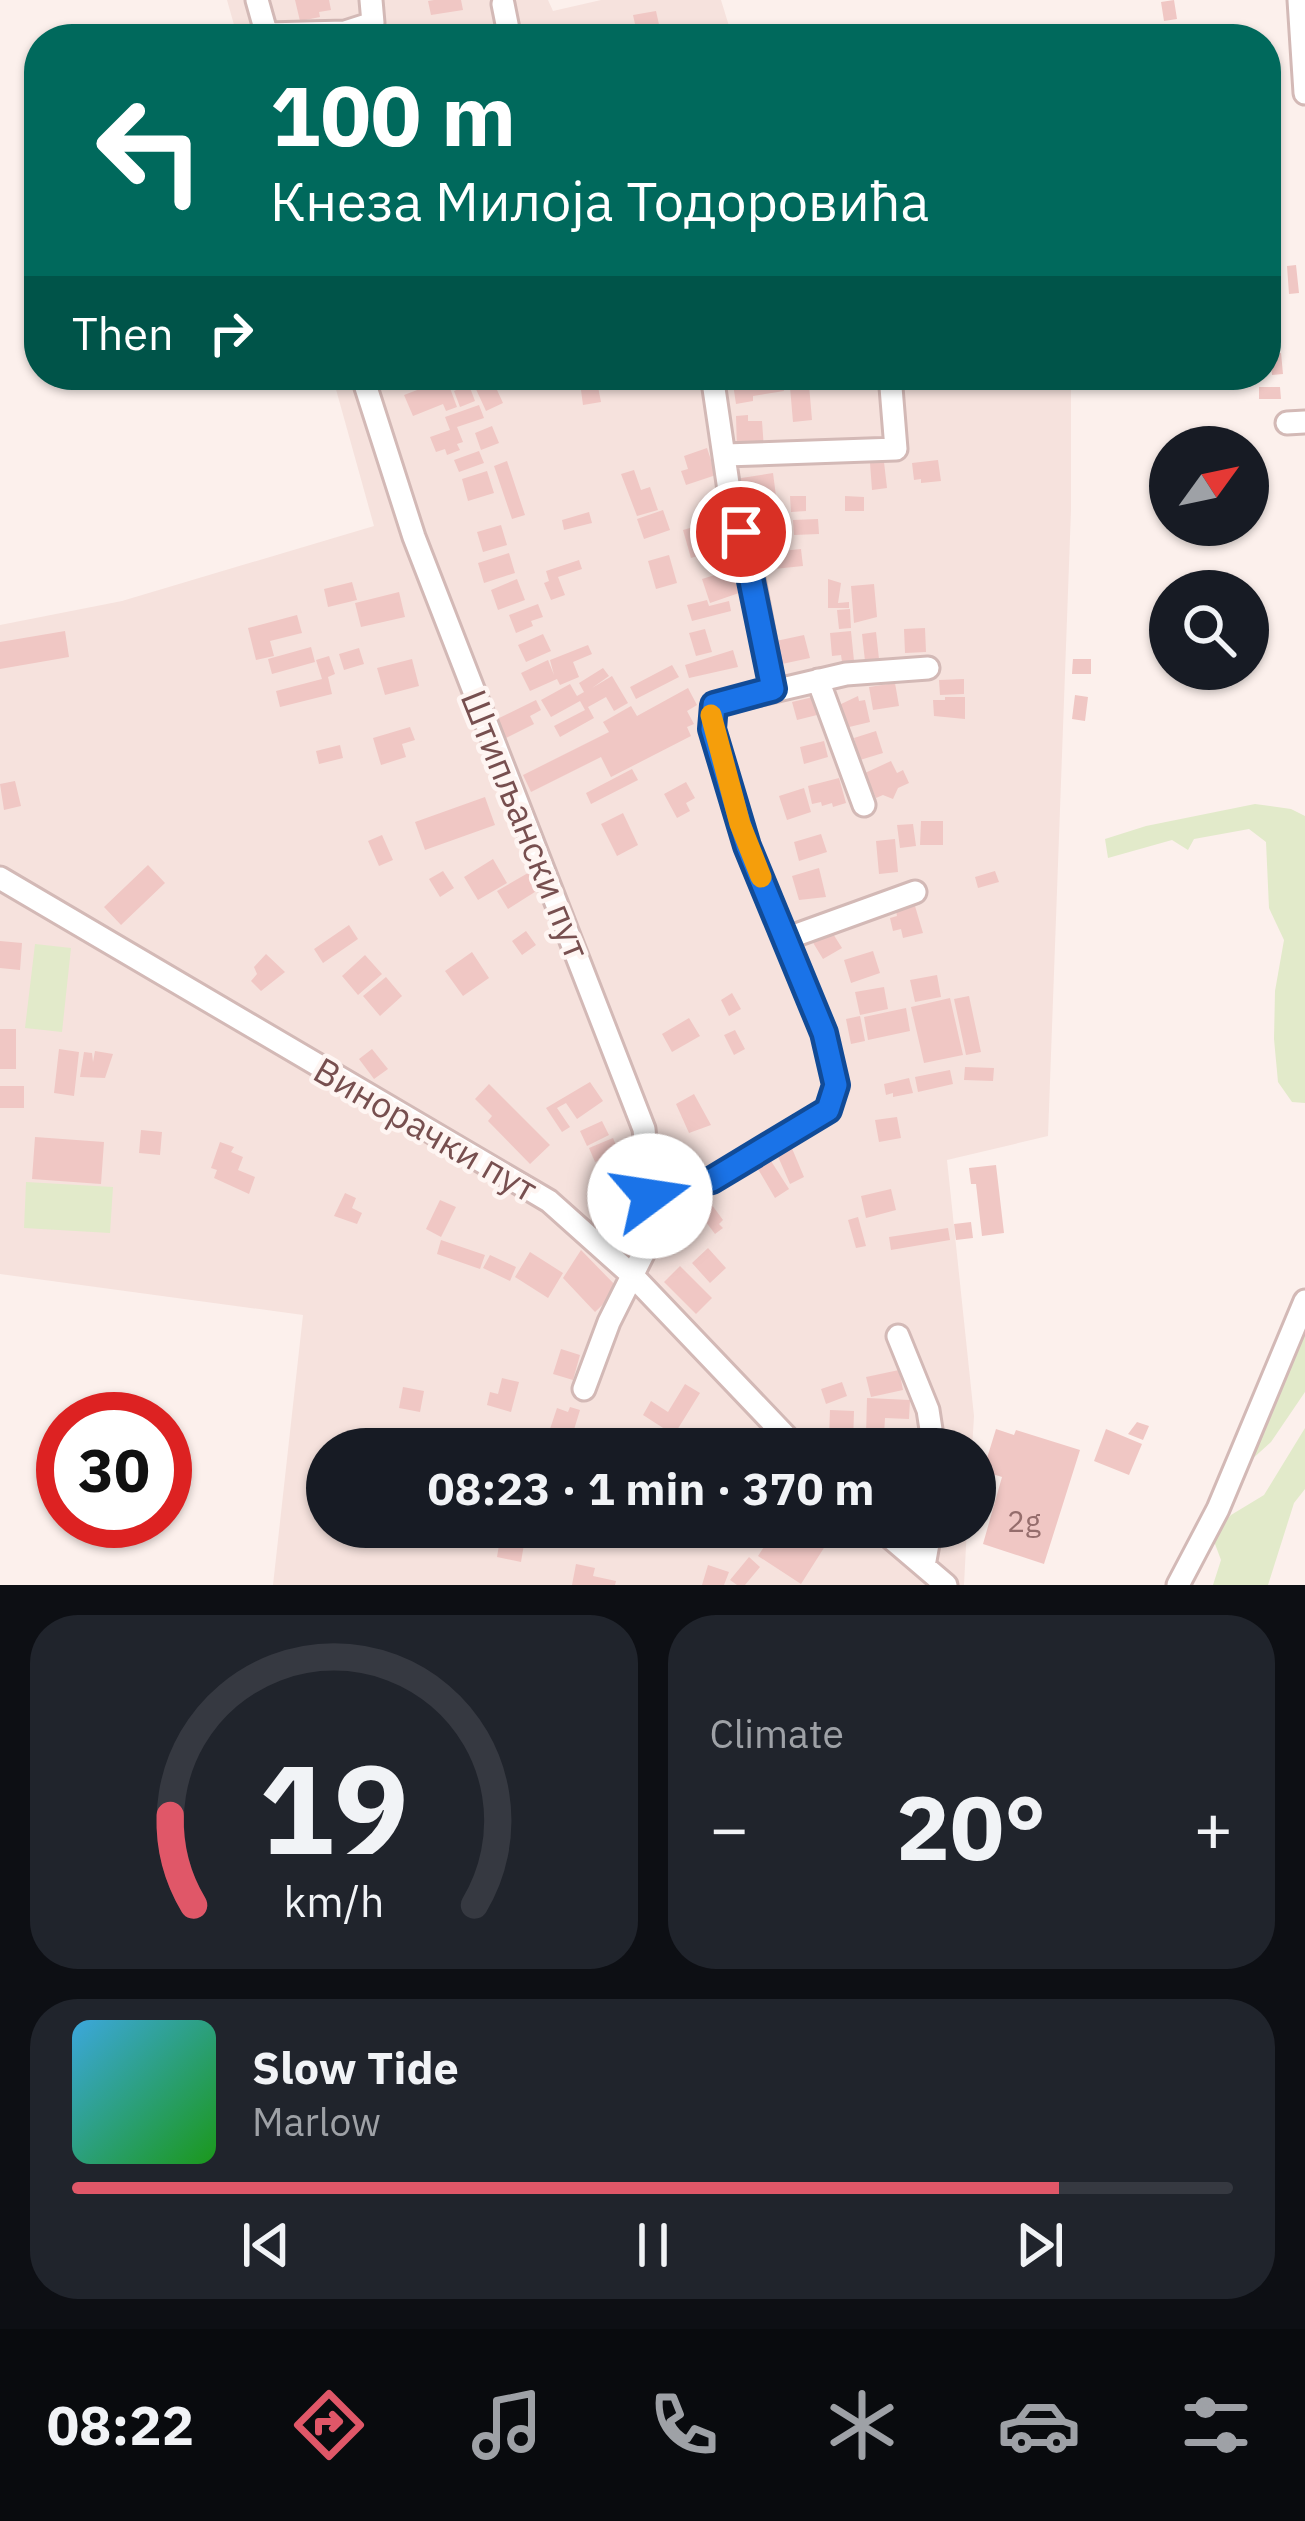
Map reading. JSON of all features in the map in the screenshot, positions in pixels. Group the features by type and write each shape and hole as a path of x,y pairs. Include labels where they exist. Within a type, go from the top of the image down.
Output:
{"street":[{"path":"1300,0 1305,93"},
{"path":"503,4 507,24"},
{"name":"Штипљански пут","path":"367,390 414,537 644,1129 650,1196 644,1252 609,1322 584,1389"},
{"path":"714,390 730,497 751,568 773,689"},
{"path":"725,455 896,449 891,390"},
{"path":"650,1196 712,1180 828,1110 836,1085 812,998 747,846 710,720 714,705 863,671 928,668"},
{"path":"818,680 864,805"},
{"name":"Винорачки пут","path":"0,878 549,1201 633,1276 778,1428"},
{"path":"785,940 915,892"},
{"path":"1178,1585 1218,1509 1305,1301"},
{"path":"898,1336 928,1409 931,1428"},
{"path":"903,1548 946,1585"},
{"path":"924,1566 927,1548"}],"shaded area":[{"path":"227,0 548,0 553,11 601,0 721,0 728,24 234,24"},
{"path":"336,390 1071,390 1071,510 1048,1136 947,1160 973,1428 306,1428 306,1548 966,1548 964,1585 273,1585 303,1315 0,1274 0,625 122,601 374,526"}],"green space":[{"path":"1255,804 1305,816 1305,1103 1292,1102 1278,1082 1275,991 1284,940 1269,908 1266,842 1249,829 1194,839 1188,850 1172,840 1108,858 1105,839"},
{"path":"35,944 71,948 62,1032 25,1028"},
{"path":"26,1182 113,1187 110,1233 24,1228"},
{"path":"1305,1330 1305,1392 1271,1442 1250,1461"},
{"path":"1305,1428 1305,1489 1294,1503 1268,1585 1213,1585 1221,1560 1212,1536 1231,1515 1264,1495"}],"building":[{"path":"295,0 329,0 331,10 300,21"},
{"path":"461,0 463,10 431,15 428,1"},
{"path":"1174,0 1177,19 1164,21 1161,2"},
{"path":"656,11 659,24 635,24 633,15"},
{"path":"1296,265 1299,293 1289,294 1287,266"},
{"path":"451,390 457,407 446,411 443,404 413,416 404,395"},
{"path":"471,390 475,401 460,407 454,391"},
{"path":"476,390 497,390 503,403 486,411"},
{"path":"581,390 599,390 601,402 583,405"},
{"path":"734,390 784,390 753,396 753,401 736,404"},
{"path":"790,390 809,390 812,420 793,422"},
{"path":"1259,390 1280,390 1281,399 1259,399"},
{"path":"479,405 484,418 457,427 463,442 457,444 460,450 447,455 445,449 436,452 430,437 450,430 445,417"},
{"path":"748,415 748,421 762,421 764,449 737,450 736,416"},
{"path":"492,426 499,443 481,450 475,433"},
{"path":"707,448 716,475 686,485 681,471 688,469 684,456"},
{"path":"479,451 484,463 459,472 454,460"},
{"path":"938,460 941,481 914,480 912,463"},
{"path":"507,461 525,515 512,519 494,466"},
{"path":"884,462 887,488 872,490 870,463"},
{"path":"634,470 641,490 650,487 658,510 637,516 621,474"},
{"path":"487,471 494,493 468,501 462,479"},
{"path":"773,473 776,496 738,496 735,479"},
{"path":"790,496 806,496 806,511 791,512"},
{"path":"845,496 864,497 864,511 845,511"},
{"path":"663,510 670,530 644,539 637,519"},
{"path":"589,512 592,523 564,530 562,520"},
{"path":"771,516 775,527 753,534 750,523"},
{"path":"818,519 819,534 794,535 793,520"},
{"path":"711,522 720,549 691,558 683,530"},
{"path":"501,525 507,545 483,552 477,532"},
{"path":"801,549 803,566 774,569 772,552"},
{"path":"509,553 515,573 484,583 478,563"},
{"path":"669,555 677,583 656,589 648,561"},
{"path":"579,560 582,569 558,577 565,595 551,600 544,583 549,581 546,571"},
{"path":"731,570 739,593 710,603 702,579"},
{"path":"517,579 525,600 498,610 491,590"},
{"path":"828,579 841,583 838,603 849,602 849,608 828,608"},
{"path":"352,582 357,600 328,607 324,589"},
{"path":"874,584 877,617 854,623 851,586"},
{"path":"399,592 405,617 361,627 355,603"},
{"path":"707,600 709,606 729,601 731,611 692,621 687,605"},
{"path":"538,604 543,617 516,633 509,615"},
{"path":"850,609 851,628 839,629 837,610"},
{"path":"297,615 302,633 270,641 274,656 256,660 248,628"},
{"path":"925,628 926,652 905,653 904,629"},
{"path":"705,629 712,652 696,656 689,633"},
{"path":"65,631 69,657 0,669 0,642"},
{"path":"851,631 854,661 842,662 841,655 832,656 830,633"},
{"path":"876,632 879,659 865,661 862,634"},
{"path":"543,634 551,651 526,662 518,645"},
{"path":"804,635 810,658 782,664 776,641"},
{"path":"588,645 592,654 573,662 579,677 560,685 557,679 530,691 521,673 548,660 554,675 550,660"},
{"path":"311,647 315,662 272,674 268,659"},
{"path":"359,648 364,664 344,670 339,654"},
{"path":"733,650 738,667 689,678 685,665"},
{"path":"329,656 335,674 328,677 332,694 280,707 276,691 322,679 316,660"},
{"path":"412,659 419,686 385,695 377,668"},
{"path":"1073,659 1091,659 1091,674 1072,674"},
{"path":"672,665 679,677 636,699 630,687"},
{"path":"603,668 609,676 592,688 612,676 628,703 614,711 606,697 588,707 594,718 560,737 554,726 585,710 580,701 551,717 541,700 570,684 577,696 584,692 579,683"},
{"path":"964,679 964,694 940,695 939,680"},
{"path":"895,683 899,706 873,710 869,687"},
{"path":"688,688 697,705 687,711 694,724 687,727 691,736 611,777 601,757 531,792 523,775 609,732 603,722 631,706 637,716"},
{"path":"1075,695 1088,697 1085,721 1072,719"},
{"path":"858,696 859,701 865,700 870,722 845,728 839,705"},
{"path":"813,697 817,715 797,720 792,702"},
{"path":"965,697 965,719 934,716 933,700"},
{"path":"536,700 541,710 530,716 534,724 506,738 497,719"},
{"path":"410,727 415,740 402,744 406,757 381,765 373,738"},
{"path":"876,731 883,753 860,760 854,738"},
{"path":"824,741 828,757 804,764 800,747"},
{"path":"340,745 343,758 319,764 316,751"},
{"path":"891,761 909,783 898,788 893,799 876,798 865,773"},
{"path":"632,769 638,780 591,804 586,793"},
{"path":"839,778 846,803 833,807 832,803 812,804 808,786"},
{"path":"15,781 21,806 4,810 0,784"},
{"path":"686,782 695,798 686,803 690,811 677,818 664,794"},
{"path":"804,788 811,812 787,820 779,796"},
{"path":"485,797 495,825 425,850 415,822"},
{"path":"623,813 638,845 617,856 601,824"},
{"path":"921,821 943,821 943,845 920,845"},
{"path":"913,824 916,846 900,848 897,825"},
{"path":"821,834 827,852 799,861 794,842"},
{"path":"382,835 393,860 379,866 368,841"},
{"path":"895,839 898,872 879,874 876,841"},
{"path":"493,859 507,883 478,900 464,877"},
{"path":"148,865 165,883 121,925 104,907"},
{"path":"819,868 826,897 799,900 792,876"},
{"path":"443,871 454,888 440,897 429,879"},
{"path":"995,871 999,882 978,888 975,877"},
{"path":"528,873 538,890 508,909 497,891"},
{"path":"915,906 923,933 903,938 901,929 893,931 890,918 897,916 896,911"},
{"path":"349,925 358,939 323,963 314,949"},
{"path":"830,929 842,948 823,959 812,941"},
{"path":"526,931 536,945 522,955 512,941"},
{"path":"0,941 22,943 20,970 0,968"},
{"path":"873,951 880,973 851,983 844,960"},
{"path":"472,952 489,978 463,996 445,971"},
{"path":"266,954 285,972 261,991 251,981 257,974 254,967"},
{"path":"365,955 382,974 358,995 342,976"},
{"path":"937,975 941,997 915,1002 910,980"},
{"path":"386,977 402,996 380,1016 363,996"},
{"path":"884,987 888,1009 860,1015 855,992"},
{"path":"732,993 741,1009 729,1016 721,1000"},
{"path":"969,996 981,1052 966,1055 954,999"},
{"path":"950,998 963,1055 924,1063 911,1007"},
{"path":"906,1008 910,1031 868,1040 864,1017"},
{"path":"860,1016 865,1041 851,1044 846,1019"},
{"path":"689,1018 700,1036 672,1052 662,1034"},
{"path":"0,1029 16,1029 16,1069 0,1069"},
{"path":"735,1030 745,1049 734,1055 724,1035"},
{"path":"59,1049 79,1052 74,1096 54,1093"},
{"path":"372,1049 388,1069 374,1079 359,1059"},
{"path":"95,1051 113,1054 105,1078 80,1077 84,1052 92,1053 93,1062"},
{"path":"965,1067 994,1068 993,1081 964,1080"},
{"path":"950,1070 953,1084 918,1092 915,1077"},
{"path":"909,1078 913,1093 886,1095 884,1084"},
{"path":"590,1082 603,1101 577,1119 566,1103 557,1108 570,1127 562,1132 546,1108"},
{"path":"489,1084 550,1145 530,1164 488,1121 492,1116 475,1099"},
{"path":"0,1086 24,1086 24,1108 0,1108"},
{"path":"694,1094 711,1125 689,1133 676,1104"},
{"path":"897,1117 901,1138 879,1142 875,1120"},
{"path":"602,1121 609,1135 587,1146 580,1131"},
{"path":"141,1130 162,1132 160,1155 139,1153"},
{"path":"35,1137 104,1142 101,1184 32,1179"},
{"path":"613,1138 619,1153 595,1162 589,1148"},
{"path":"220,1142 243,1157 238,1170 255,1177 249,1194 214,1178 217,1170 211,1168"},
{"path":"791,1146 804,1177 790,1184 776,1152"},
{"path":"771,1161 789,1189 775,1198 758,1169"},
{"path":"996,1165 1004,1233 982,1236 976,1184 971,1184 969,1168"},
{"path":"891,1189 896,1210 866,1218 861,1196"},
{"path":"345,1193 356,1198 352,1208 362,1213 357,1224 334,1216"},
{"path":"440,1200 456,1207 441,1237 426,1229"},
{"path":"709,1201 723,1220 719,1224 723,1228 715,1234 697,1210"},
{"path":"858,1217 866,1246 856,1248 848,1220"},
{"path":"971,1222 973,1238 956,1240 954,1224"},
{"path":"948,1228 950,1240 891,1250 889,1237"},
{"path":"441,1240 485,1255 480,1269 437,1254"},
{"path":"708,1248 726,1268 710,1283 692,1263"},
{"path":"581,1250 619,1289 595,1312 563,1278"},
{"path":"530,1252 563,1273 548,1298 515,1277"},
{"path":"490,1255 516,1267 510,1281 483,1268"},
{"path":"680,1266 712,1298 696,1314 664,1282"},
{"path":"561,1349 580,1355 573,1380 553,1374"},
{"path":"899,1370 903,1390 871,1397 866,1377"},
{"path":"502,1378 519,1382 511,1412 487,1405 490,1392 498,1394"},
{"path":"842,1382 847,1396 826,1404 821,1389"},
{"path":"685,1384 700,1393 678,1428 663,1428 643,1415 651,1401 668,1412"},
{"path":"403,1387 424,1391 420,1412 399,1408"},
{"path":"867,1398 910,1400 909,1419 885,1418 884,1428 866,1428"},
{"path":"570,1407 580,1410 574,1428 550,1428 557,1408 568,1412"},
{"path":"830,1410 854,1411 853,1428 829,1428"},
{"path":"1137,1422 1149,1426 1143,1440 1128,1434"},
{"path":"996,1429 1014,1435 1016,1430 1080,1450 1044,1564 995,1548 996,1498 1002,1477 996,1475"},
{"path":"1106,1429 1142,1444 1129,1475 1094,1461"},
{"path":"498,1548 523,1548 521,1562 497,1557"},
{"path":"763,1548 824,1548 801,1584 758,1556"},
{"path":"749,1557 760,1567 745,1585 737,1585 730,1580"},
{"path":"576,1564 595,1568 593,1576 616,1581 615,1585 572,1585"},
{"path":"708,1565 729,1572 724,1585 702,1585"}],"slow traffic":[{"path":"711,715 740,824 761,877"}],"route":[{"path":"650,1196 712,1180 828,1110 836,1085 812,998 747,846 712,729 714,705 773,689 741,532"}]}
